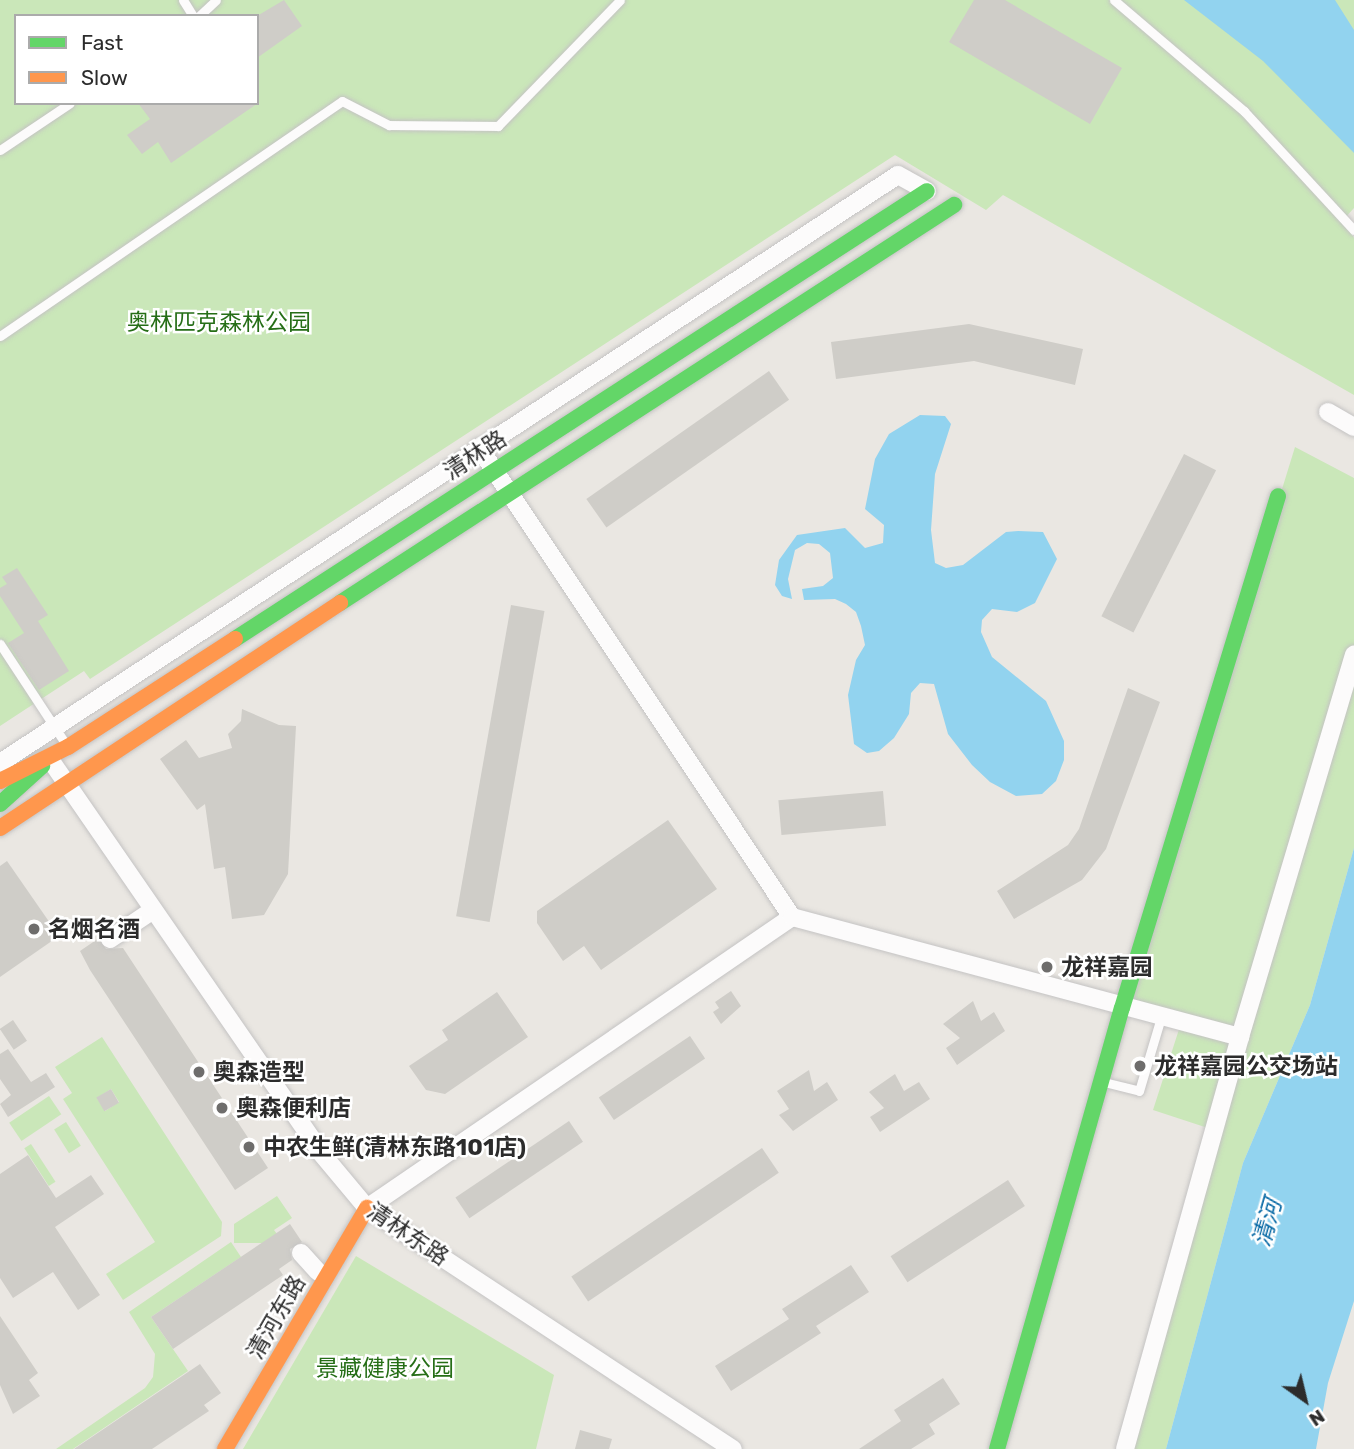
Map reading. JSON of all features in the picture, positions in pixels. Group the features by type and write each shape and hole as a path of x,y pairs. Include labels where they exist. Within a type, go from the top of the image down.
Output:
{"street":[{"path":"0,763 898,175 926,191"},
{"name":"清林路","path":"49,758 926,191"},
{"path":"0,828 509,491 954,205"},
{"path":"1328,412 1354,427"},
{"path":"480,447 792,917 1240,1037"},
{"path":"997,1449 1122,1007 1278,496"},
{"path":"1125,1449 1240,1037 1354,655"},
{"path":"0,781 49,758"},
{"path":"0,804 18,792 49,758"},
{"name":"清林东路","path":"49,758 321,1153 367,1208 733,1449"},
{"path":"110,939 153,910"},
{"path":"367,1208 792,917"},
{"name":"清河东路","path":"225,1449 322,1273 367,1208"},
{"path":"301,1253 322,1273"}],"lane":[{"path":"201,14 216,0"},
{"path":"0,336 342,101 389,125 498,126 620,0"},
{"path":"1114,0 1244,111 1354,230"},
{"path":"0,150 67,105"},
{"path":"0,644 68,747"},
{"path":"1101,1082 1139,1091 1161,1017"}],"green space":[{"name":"奥林匹克森林公园","path":"0,0 1354,0 1354,208 1344,219 1354,238 1354,395 1003,195 986,210 895,155 90,679 84,671 0,726"},
{"path":"1295,447 1354,478 1354,848 1310,1005 1243,1163 1166,1449 1125,1449 1214,1130 1153,1110 1182,1020 1122,1008"},
{"path":"102,1037 222,1222 221,1236 123,1300 106,1274 155,1242 63,1099 72,1093 55,1067","holes":["111,1089 119,1102 105,1111 97,1098"]},
{"path":"49,1096 61,1114 22,1141 9,1123"},
{"path":"66,1122 81,1146 69,1153 54,1129"},
{"path":"31,1144 56,1182 49,1186 24,1148"},
{"path":"277,1196 292,1218 274,1230 277,1234 264,1243 234,1243 234,1224"},
{"path":"231,1242 241,1257 151,1317 188,1371 73,1449 56,1449 145,1388 153,1377 155,1354 129,1312"},
{"name":"景藏健康公园","path":"356,1256 554,1375 536,1449 243,1449"}],"water":[{"path":"1184,0 1335,0 1354,30 1354,153 1263,61"},
{"path":"920,415 945,416 951,424 935,474 931,530 935,563 946,568 963,565 1006,532 1018,531 1043,532 1057,559 1035,603 1017,612 992,609 982,620 981,632 992,657 1046,701 1064,741 1064,760 1056,781 1042,794 1016,796 990,782 972,765 948,734 934,684 920,683 911,693 909,714 894,738 879,751 867,753 854,744 848,695 856,660 865,645 861,626 856,612 846,604 835,599 804,600 802,589 823,586 833,578 830,553 819,544 807,543 795,550 788,579 792,599 782,596 775,585 779,560 797,535 845,528 865,548 883,543 884,525 865,509 875,459 889,434"},
{"name":"清河","path":"1354,848 1354,1301 1328,1383 1316,1449 1166,1449 1243,1163 1310,1005"}],"building":[{"path":"284,0 302,26 259,57 259,15"},
{"path":"974,0 1005,0 1122,68 1090,124 949,42"},
{"path":"140,105 255,105 171,163 158,142 142,154 127,135 150,119"},
{"path":"969,324 1083,349 1075,385 974,361 836,379 831,342"},
{"path":"769,371 789,400 606,528 586,499"},
{"path":"1184,454 1216,470 1133,633 1101,616"},
{"path":"17,568 48,615 38,621 69,671 39,690 8,643 24,633 0,596 0,588 7,584 2,577"},
{"path":"511,605 544,611 490,922 456,916"},
{"path":"1128,688 1160,702 1106,849 1082,880 1014,919 997,891 1068,845 1079,829"},
{"path":"242,709 279,725 296,726 288,874 264,915 232,919 225,867 214,869 205,804 197,810 160,759 186,740 199,758 232,748 228,734 241,721"},
{"path":"883,791 886,826 781,835 778,800"},
{"path":"668,820 717,889 601,970 584,946 563,961 537,923 537,911"},
{"path":"7,861 59,936 0,977 0,866"},
{"path":"99,938 106,949 123,948 268,1168 235,1190 90,970 80,951"},
{"path":"731,991 741,1006 721,1024 713,1012 719,1008 715,1002"},
{"path":"497,992 528,1037 445,1094 426,1090 409,1066 448,1040 442,1030"},
{"path":"973,1001 981,1021 994,1012 1005,1031 957,1065 946,1048 960,1038 943,1024"},
{"path":"13,1020 27,1041 14,1050 0,1029"},
{"path":"690,1036 705,1058 614,1120 599,1098"},
{"path":"8,1049 31,1082 46,1073 55,1087 8,1117 0,1104 11,1095 0,1079 0,1054"},
{"path":"809,1070 814,1091 827,1082 838,1100 793,1131 779,1115 789,1109 777,1091"},
{"path":"895,1074 904,1091 919,1082 930,1099 880,1132 870,1117 884,1108 869,1092"},
{"path":"111,1089 119,1103 104,1111 96,1098"},
{"path":"569,1121 583,1142 469,1218 455,1198"},
{"path":"762,1148 779,1173 588,1301 571,1277"},
{"path":"28,1155 56,1198 91,1175 104,1194 55,1227 100,1295 78,1310 53,1272 13,1298 0,1278 0,1174"},
{"path":"1008,1180 1025,1206 907,1282 891,1256"},
{"path":"290,1224 302,1242 290,1249 292,1260 279,1269 283,1275 173,1349 151,1317"},
{"path":"851,1265 869,1292 816,1326 821,1333 731,1391 715,1366 789,1319 782,1309"},
{"path":"0,1316 38,1373 29,1380 40,1396 13,1414 0,1385"},
{"path":"200,1364 221,1393 204,1405 209,1411 152,1449 74,1449"},
{"path":"943,1378 960,1404 929,1424 935,1434 911,1449 859,1449 901,1421 894,1410"},
{"path":"580,1430 612,1439 609,1449 575,1449"}],"traffic: fast":[{"path":"235,639 927,191"},
{"path":"340,603 954,205"},
{"path":"997,1449 1122,1008 1278,496"},
{"path":"0,804 42,766"}],"traffic: slow":[{"path":"0,828 340,603"},
{"path":"0,781 68,747 235,639"},
{"path":"225,1449 367,1208"}],"place":[{"name":"名烟名酒","path":"34,929"},
{"name":"龙祥嘉园","path":"1047,967"},
{"name":"龙祥嘉园公交场站","path":"1140,1066"},
{"name":"奥森造型","path":"199,1072"},
{"name":"奥森便利店","path":"222,1108"},
{"name":"中农生鲜(清林东路101店)","path":"249,1147"}]}
